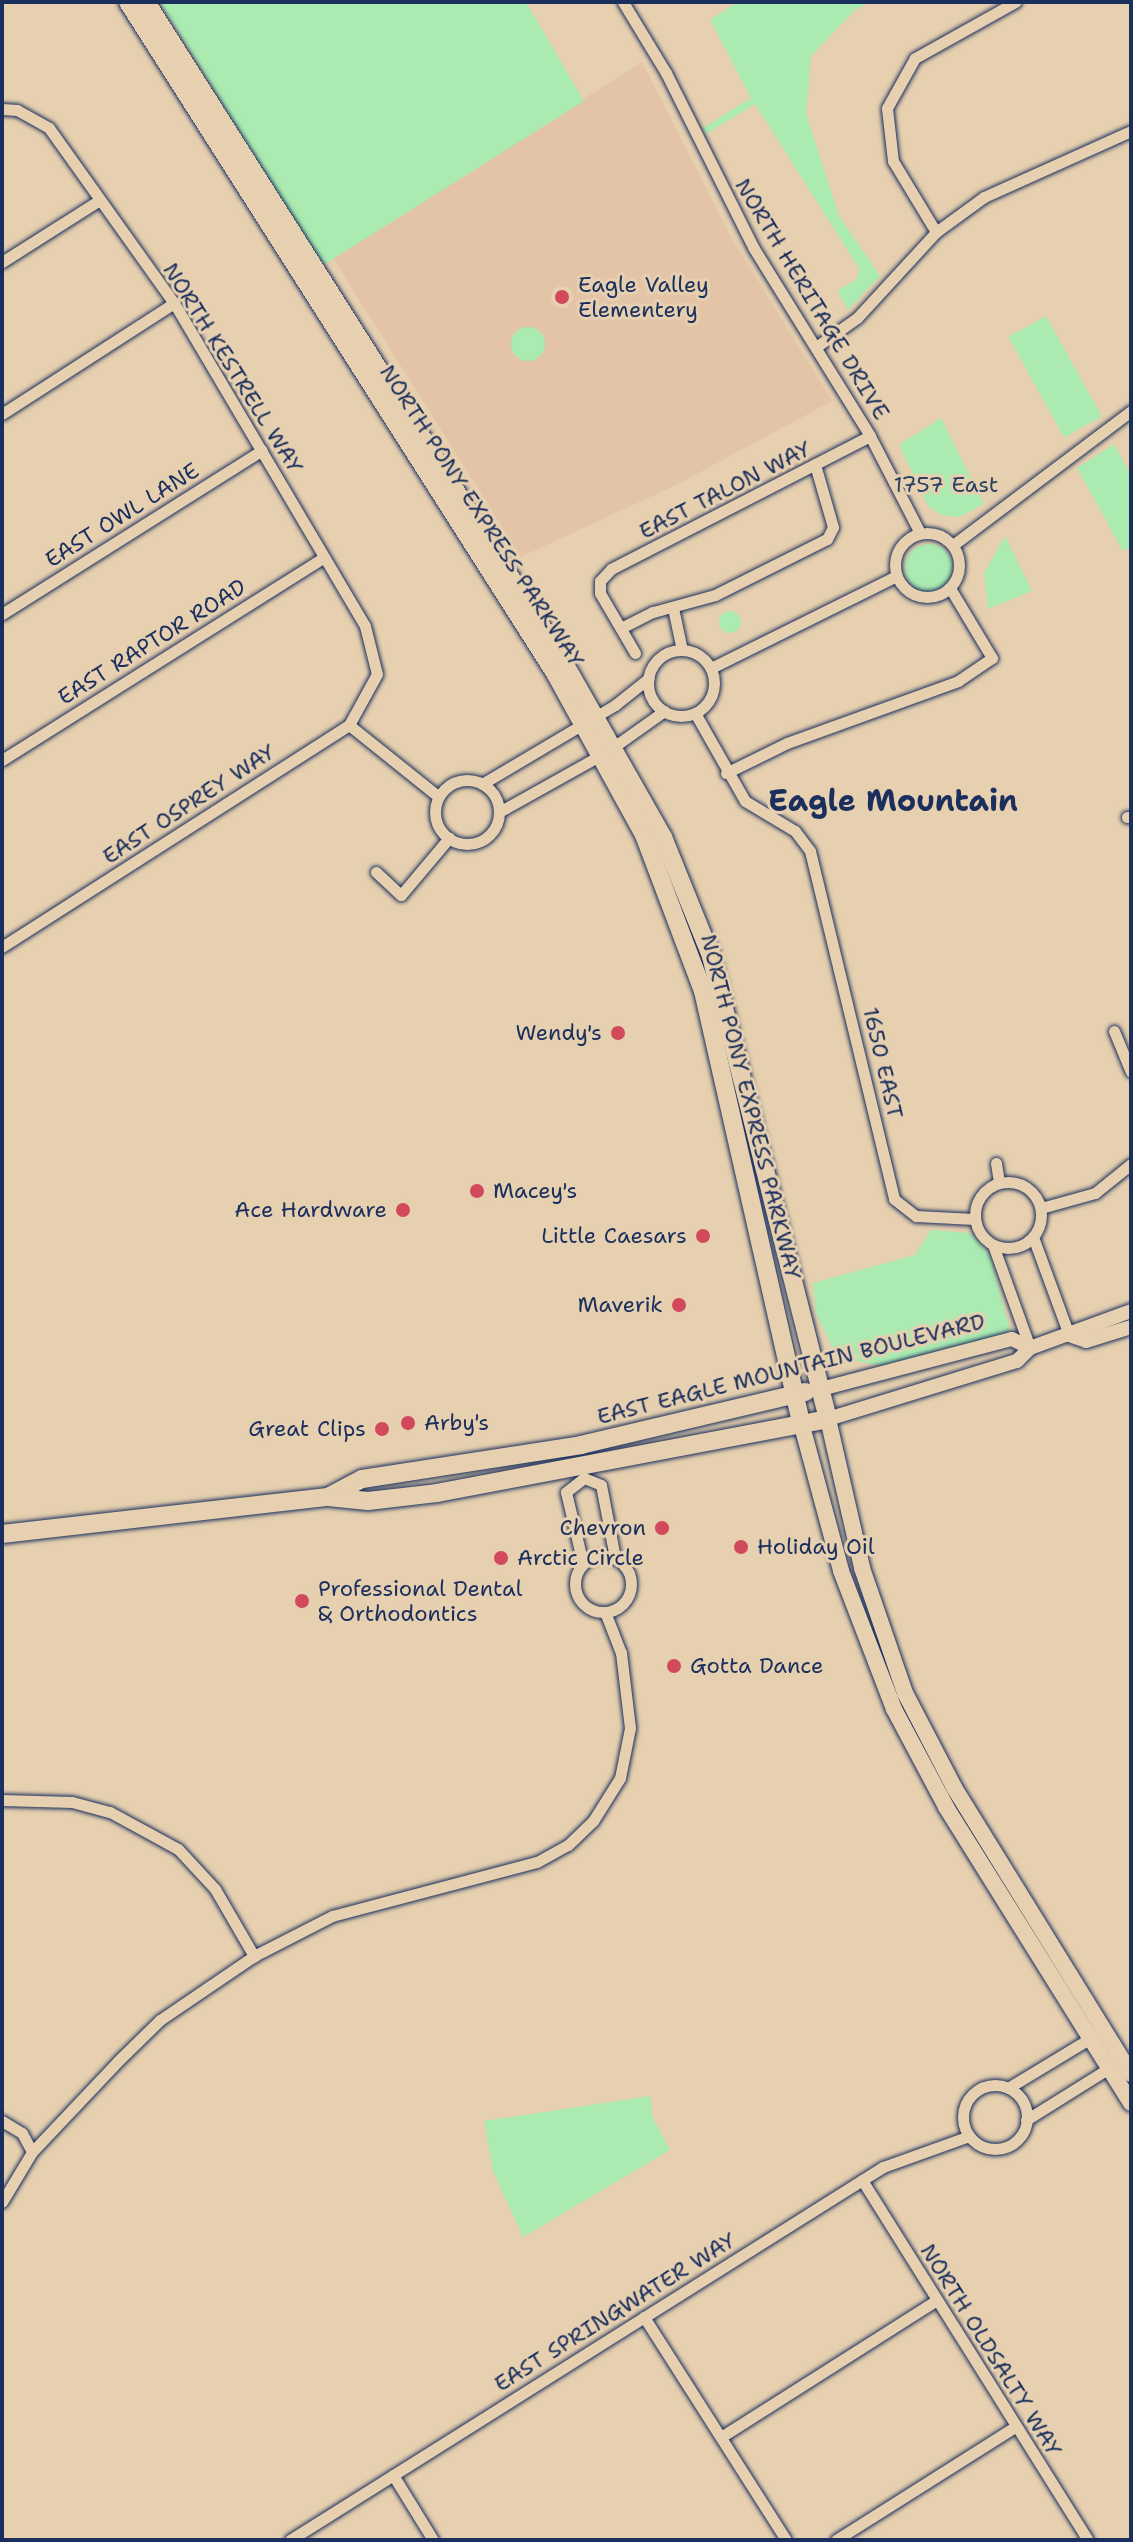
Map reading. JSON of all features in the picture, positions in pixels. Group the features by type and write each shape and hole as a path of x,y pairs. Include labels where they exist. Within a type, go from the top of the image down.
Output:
{"main road":[{"name":"NORTH PONY EXPRESS PARKWAY","path":"128,2 590,720"},
{"name":"NORTH PONY EXPRESS PARKWAY","path":"146,2 663,837 711,956 821,1389 866,1582 905,1693 955,1789 1098,2033"},
{"name":"NORTH PONY EXPRESS PARKWAY","path":"607,751 644,835 703,991 802,1426 841,1571 894,1709 946,1807 1121,2067 1131,2103"},
{"name":"EAST EAGLE MOUNTAIN BOULEVARD","path":"328,1497 362,1479 581,1445 821,1389"},
{"name":"EAST EAGLE MOUNTAIN BOULEVARD","path":"2,1534 328,1497 368,1501 437,1493 584,1472 828,1419"}],"street":[{"name":"NORTH HERITAGE DRIVE","path":"623,2 666,73 753,247 870,436 920,533"},
{"path":"936,232 911,199 887,135 887,108 915,58 1015,2"},
{"name":"NORTH KESTRELL WAY","path":"2,109 17,110 49,128 98,201 174,303 365,626 377,674"},
{"path":"816,347 857,318 936,232 984,197 1131,131"},
{"path":"2,262 98,201"},
{"path":"2,414 174,303"},
{"path":"953,545 1131,411"},
{"name":"EAST TALON WAY","path":"621,628 600,593 600,581 611,569 816,468 870,436"},
{"name":"EAST OWL LANE","path":"2,614 262,450"},
{"path":"635,653 621,628 715,595 827,539 833,527 816,468"},
{"path":"920,533 939,535 953,545 959,569 950,588 937,596 917,596 896,576 901,545 920,533"},
{"name":"EAST RAPTOR ROAD","path":"2,760 323,558"},
{"path":"711,668 896,576"},
{"path":"726,773 787,743 958,681 992,658 950,588"},
{"path":"673,608 682,650"},
{"path":"682,650 699,655 711,668 714,689 695,713 664,711 607,751 499,812 484,839 466,844 449,838 436,816 439,797 457,782 482,784 590,720 649,678 664,655 682,650"},
{"name":"EAST OSPREY WAY","path":"2,947 349,725 377,674"},
{"path":"649,678 651,697 664,711"},
{"name":"1650 EAST","path":"695,713 726,773 745,801 795,831 810,851 830,923 894,1199 902,1210 916,1216 974,1219"},
{"path":"349,725 439,797"},
{"path":"482,784 495,797 499,812"},
{"path":"376,872 401,895 449,838"},
{"path":"1114,1031 1131,1072"},
{"path":"996,1163 999,1182"},
{"path":"1041,1208 1095,1193 1131,1164"},
{"path":"1030,1348 993,1245 974,1219 980,1196 999,1182 1021,1184 1041,1208"},
{"path":"1041,1208 1033,1237 1069,1335"},
{"path":"993,1245 1015,1248 1033,1237"},
{"name":"EAST EAGLE MOUNTAIN BOULEVARD","path":"828,1419 1017,1361 1030,1348 1131,1311"},
{"name":"EAST EAGLE MOUNTAIN BOULEVARD","path":"1069,1335 1086,1341 1131,1327"},
{"name":"EAST EAGLE MOUNTAIN BOULEVARD","path":"821,1389 1012,1339 1030,1348"},
{"path":"581,1445 584,1472 601,1485 615,1558"},
{"path":"583,1564 566,1492 584,1472"},
{"path":"599,1556 615,1558 628,1570 630,1591 623,1604 605,1612 592,1610 578,1599 575,1579 583,1564 599,1556"},
{"path":"2,2202 32,2152 160,2020 254,1956 332,1916 537,1862 575,1838 606,1808 627,1753 626,1680 605,1612"},
{"path":"2,1800 72,1802 110,1812 178,1849 215,1889 254,1956"},
{"path":"1008,2088 1098,2033"},
{"path":"1026,2120 1121,2067"},
{"path":"993,2085 1008,2088 1023,2101 1026,2120 1017,2139 1005,2147 984,2147 969,2136 963,2113 974,2093 993,2085"},
{"path":"2,2121 22,2133 32,2152"},
{"name":"EAST SPRINGWATER WAY","path":"290,2540 883,2167 969,2136"},
{"name":"NORTH OLDSALTY WAY","path":"862,2180 935,2301 1088,2540"},
{"path":"721,2437 935,2301"},
{"path":"644,2317 786,2540"},
{"path":"836,2540 1016,2426"},
{"path":"393,2475 433,2540"}],"shaded area":[{"name":"Eagle Valley Elementery","path":"642,62 731,237 832,401 678,484 521,557 333,258"}],"green space":[{"path":"160,2 526,2 584,101 322,266"},
{"path":"738,2 871,2 855,10 811,56 806,114 839,216 880,276 848,310 837,291 857,279 859,268 755,104 706,134 703,128 751,98 710,20"},
{"path":"1046,316 1102,417 1064,437 1008,337"},
{"path":"528,327 540,332 545,344 540,356 528,361 516,356 511,344 516,332"},
{"name":"1757 East","path":"941,418 984,504 959,517 943,516 928,506 899,445"},
{"path":"1114,444 1131,476 1131,547 1123,551 1077,468"},
{"path":"1005,536 1032,591 988,609 984,573"},
{"path":"929,544 946,551 953,568 946,585 929,592 912,585 905,568 912,551"},
{"path":"726,611 734,611 741,622 734,633 726,633 719,626 719,618"},
{"path":"931,1230 970,1233 979,1241 991,1258 1011,1334 883,1366 845,1359 832,1347 816,1313 813,1283 915,1255"},
{"path":"650,2096 653,2118 670,2150 523,2237 493,2171 484,2121"}],"place":[{"name":"Eagle Valley Elementery","path":"562,297"},
{"name":"Wendy's","path":"618,1033"},
{"name":"Macey's","path":"477,1191"},
{"name":"Ace Hardware","path":"403,1210"},
{"name":"Little Caesars","path":"703,1236"},
{"name":"Maverik","path":"679,1305"},
{"name":"Arby's","path":"408,1423"},
{"name":"Great Clips","path":"382,1429"},
{"name":"Chevron","path":"662,1528"},
{"name":"Holiday Oil","path":"741,1547"},
{"name":"Arctic Circle","path":"501,1558"},
{"name":"Professional Dental & Orthodontics","path":"302,1601"},
{"name":"Gotta Dance","path":"674,1666"}],"district":[{"name":"Eagle Mountain","path":"893,801"}]}
